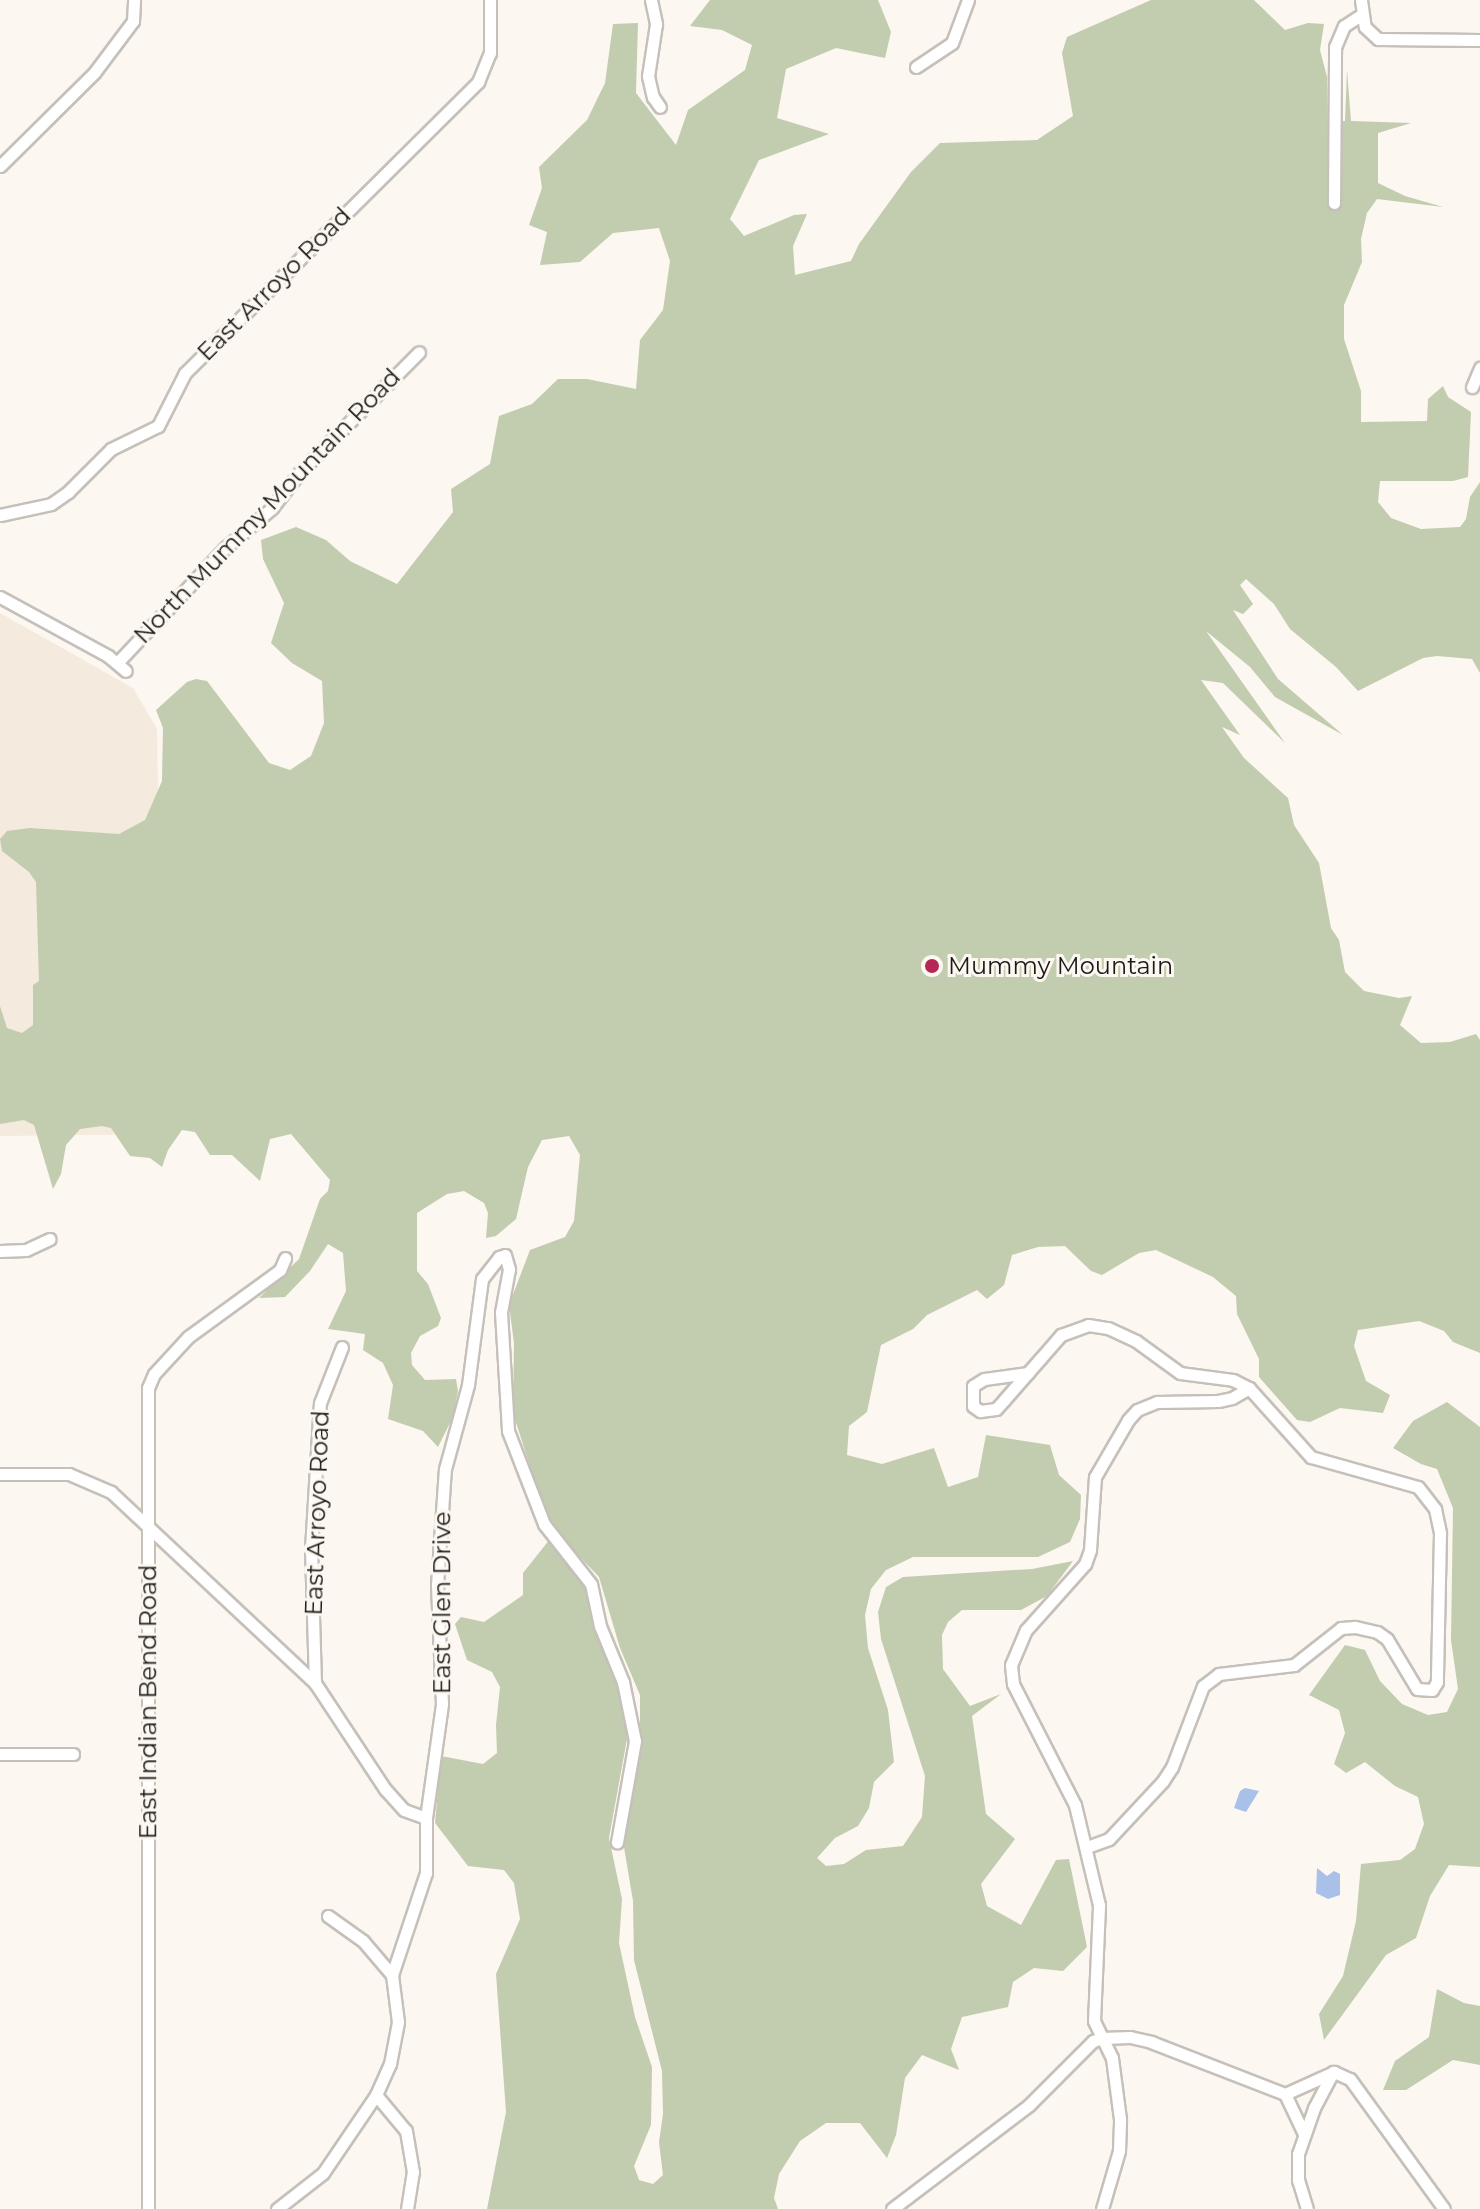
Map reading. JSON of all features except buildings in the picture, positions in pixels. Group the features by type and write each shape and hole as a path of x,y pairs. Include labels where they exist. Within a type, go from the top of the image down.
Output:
{"street":[{"path":"0,166 94,73 133,21 134,0"},
{"name":"East Arroyo Road","path":"0,515 51,504 68,492 111,449 158,426 185,373 478,82 490,53 490,0"},
{"path":"651,0 656,24 648,76 653,97 660,107"},
{"path":"916,67 952,43 968,0"},
{"path":"1361,0 1365,27 1378,39 1480,40"},
{"path":"1334,203 1335,47 1344,26 1361,15"},
{"name":"North Mummy Mountain Road","path":"0,597 121,667 225,548 272,508 299,473 419,352"},
{"path":"1472,387 1480,368"},
{"path":"0,1251 26,1250 50,1239"},
{"name":"East Glen Drive","path":"277,2209 323,2173 376,2095 390,2064 398,2022 392,1975 426,1873 426,1818 442,1704 437,1585 445,1469 468,1385 482,1279 499,1257 505,1255 509,1269 501,1312 508,1431 544,1524 591,1584 600,1626 623,1682 635,1741 617,1842"},
{"name":"East Indian Bend Road","path":"148,2209 146,1402 154,1374 206,1321 280,1270 285,1258"},
{"path":"1028,1373 984,1379 973,1386 973,1406 980,1411 996,1409 1028,1373 1061,1335 1079,1326 1100,1325 1136,1341 1180,1373 1233,1380 1249,1388 1311,1457 1410,1482 1431,1501 1440,1533 1437,1682 1432,1690 1417,1689 1387,1639 1377,1632 1355,1627 1341,1628 1294,1665 1219,1674 1203,1686 1172,1767 1163,1781 1109,1839 1087,1847"},
{"name":"East Arroyo Road","path":"315,1683 311,1549 320,1403 342,1347"},
{"path":"1102,2209 1119,2151 1120,2119 1112,2058 1094,2021 1099,1905 1075,1805 1013,1684 1011,1665 1026,1630 1085,1564 1090,1550 1095,1477 1128,1420 1137,1410 1157,1402 1218,1401 1232,1398 1249,1388"},
{"path":"0,1474 69,1474 111,1492 315,1683 385,1789 404,1810 426,1818"},
{"path":"0,1754 73,1754"},
{"path":"328,1916 363,1941 392,1975"},
{"path":"892,2209 1029,2105 1093,2041 1102,2038 1130,2037 1151,2042 1285,2094 1304,2134"},
{"path":"1285,2094 1334,2072 1350,2079 1444,2209"},
{"path":"1307,2209 1298,2180 1298,2154 1304,2134 1334,2072"},
{"path":"376,2095 406,2131 413,2172 407,2209"}],"shaded area":[{"path":"0,613 133,688 157,729 163,1134 0,1136"}],"green space":[{"path":"710,0 878,0 891,32 885,58 836,48 786,69 777,118 829,134 759,160 730,219 744,236 794,215 807,214 793,246 795,275 851,261 859,244 911,172 940,143 1037,140 1073,116 1062,53 1067,37 1151,0 1254,0 1285,30 1308,23 1324,24 1320,50 1327,77 1328,203 1339,202 1340,121 1345,121 1347,70 1351,121 1411,123 1378,133 1378,183 1405,196 1443,207 1377,199 1367,213 1361,239 1362,262 1344,305 1344,339 1361,391 1361,422 1427,421 1428,399 1443,386 1448,397 1471,412 1468,477 1453,481 1380,481 1378,502 1391,518 1421,529 1460,527 1466,519 1470,497 1480,482 1480,673 1472,659 1423,658 1358,691 1336,667 1290,629 1274,604 1246,579 1240,585 1253,604 1243,614 1233,610 1278,679 1343,735 1275,697 1250,667 1206,631 1285,743 1223,683 1201,680 1240,735 1222,727 1244,758 1288,798 1294,825 1319,863 1331,928 1339,940 1345,972 1364,991 1399,998 1412,996 1400,1025 1421,1043 1450,1042 1476,1034 1480,1040 1480,1353 1453,1342 1444,1331 1419,1321 1358,1330 1354,1346 1366,1381 1390,1395 1383,1413 1340,1408 1310,1422 1297,1420 1259,1377 1259,1359 1237,1314 1236,1296 1213,1277 1156,1250 1139,1253 1102,1275 1091,1271 1065,1246 1038,1247 1012,1255 1004,1285 987,1299 977,1290 927,1315 913,1329 881,1345 867,1412 849,1426 847,1455 882,1464 934,1448 948,1487 978,1477 986,1435 1050,1445 1059,1475 1081,1495 1080,1519 1070,1542 1038,1557 913,1557 886,1570 871,1589 865,1615 868,1648 888,1710 894,1762 874,1782 869,1808 858,1826 835,1838 817,1858 826,1866 844,1864 866,1850 903,1846 922,1817 925,1776 881,1639 878,1612 886,1587 903,1577 1032,1569 1073,1561 1047,1596 1021,1610 962,1610 948,1622 942,1635 943,1669 970,1706 1001,1694 972,1716 986,1814 1015,1839 981,1884 987,1906 1021,1925 1056,1860 1069,1859 1087,1947 1063,1971 1034,1968 1013,1982 1008,2007 962,2017 951,2049 959,2070 922,2055 905,2078 896,2135 887,2158 860,2123 826,2123 800,2141 779,2174 774,2198 778,2209 487,2209 506,2112 496,1974 520,1919 514,1883 504,1870 468,1866 435,1823 441,1756 483,1764 497,1753 500,1687 492,1672 467,1660 455,1624 461,1617 484,1622 523,1595 523,1573 550,1539 584,1583 593,1623 619,1683 627,1739 609,1838 622,1899 619,1943 635,2017 652,2067 651,2125 634,2166 639,2180 653,2184 663,2175 659,2142 663,2114 662,2071 634,1960 633,1901 623,1841 640,1746 640,1695 620,1648 599,1577 548,1523 513,1413 514,1343 509,1305 530,1250 565,1237 574,1221 580,1155 569,1136 542,1140 528,1167 516,1219 496,1236 486,1238 488,1213 484,1203 464,1191 447,1194 417,1213 417,1271 428,1284 441,1318 438,1326 420,1336 411,1353 412,1365 425,1380 456,1379 458,1391 453,1417 438,1447 423,1431 388,1419 393,1385 383,1363 363,1350 365,1334 328,1329 346,1291 343,1253 328,1244 310,1271 285,1297 259,1298 299,1259 320,1199 328,1191 330,1180 291,1134 270,1139 260,1181 232,1155 210,1155 195,1132 182,1130 168,1150 162,1167 150,1158 130,1156 111,1128 80,1129 66,1145 61,1174 53,1189 34,1125 24,1120 0,1124 0,1006 7,1028 22,1033 33,1025 33,985 39,981 36,882 29,872 2,851 0,839 7,831 30,828 119,834 145,820 162,781 163,728 156,710 187,682 196,679 207,681 269,763 290,770 311,756 324,723 322,681 292,663 271,643 284,603 263,559 261,540 296,527 326,540 350,561 397,584 453,512 451,489 490,464 499,416 532,404 558,379 587,379 636,389 640,340 663,310 670,261 659,228 613,233 580,262 540,265 547,232 529,225 542,188 539,167 587,120 605,83 613,24 638,23 636,93 676,145 688,110 745,70 752,45 722,30 690,26"},
{"path":"1447,1402 1480,1427 1480,1867 1449,1865 1430,1896 1416,1938 1386,1955 1324,2040 1319,2014 1343,1976 1356,1921 1361,1864 1400,1860 1415,1849 1424,1824 1418,1797 1395,1786 1365,1762 1346,1773 1334,1764 1345,1733 1339,1710 1309,1695 1345,1645 1365,1650 1380,1681 1402,1704 1428,1715 1447,1712 1458,1689 1451,1640 1453,1508 1437,1469 1393,1448 1413,1421"},
{"path":"1437,1989 1464,2003 1480,2006 1480,2065 1453,2060 1406,2090 1383,2090 1395,2061 1429,2037"}],"water":[{"path":"1245,1788 1259,1791 1246,1812 1234,1808 1240,1791"},
{"path":"1317,1868 1327,1876 1334,1871 1340,1874 1340,1895 1328,1899 1316,1893"}],"place":[{"name":"Mummy Mountain","path":"932,966"}]}
